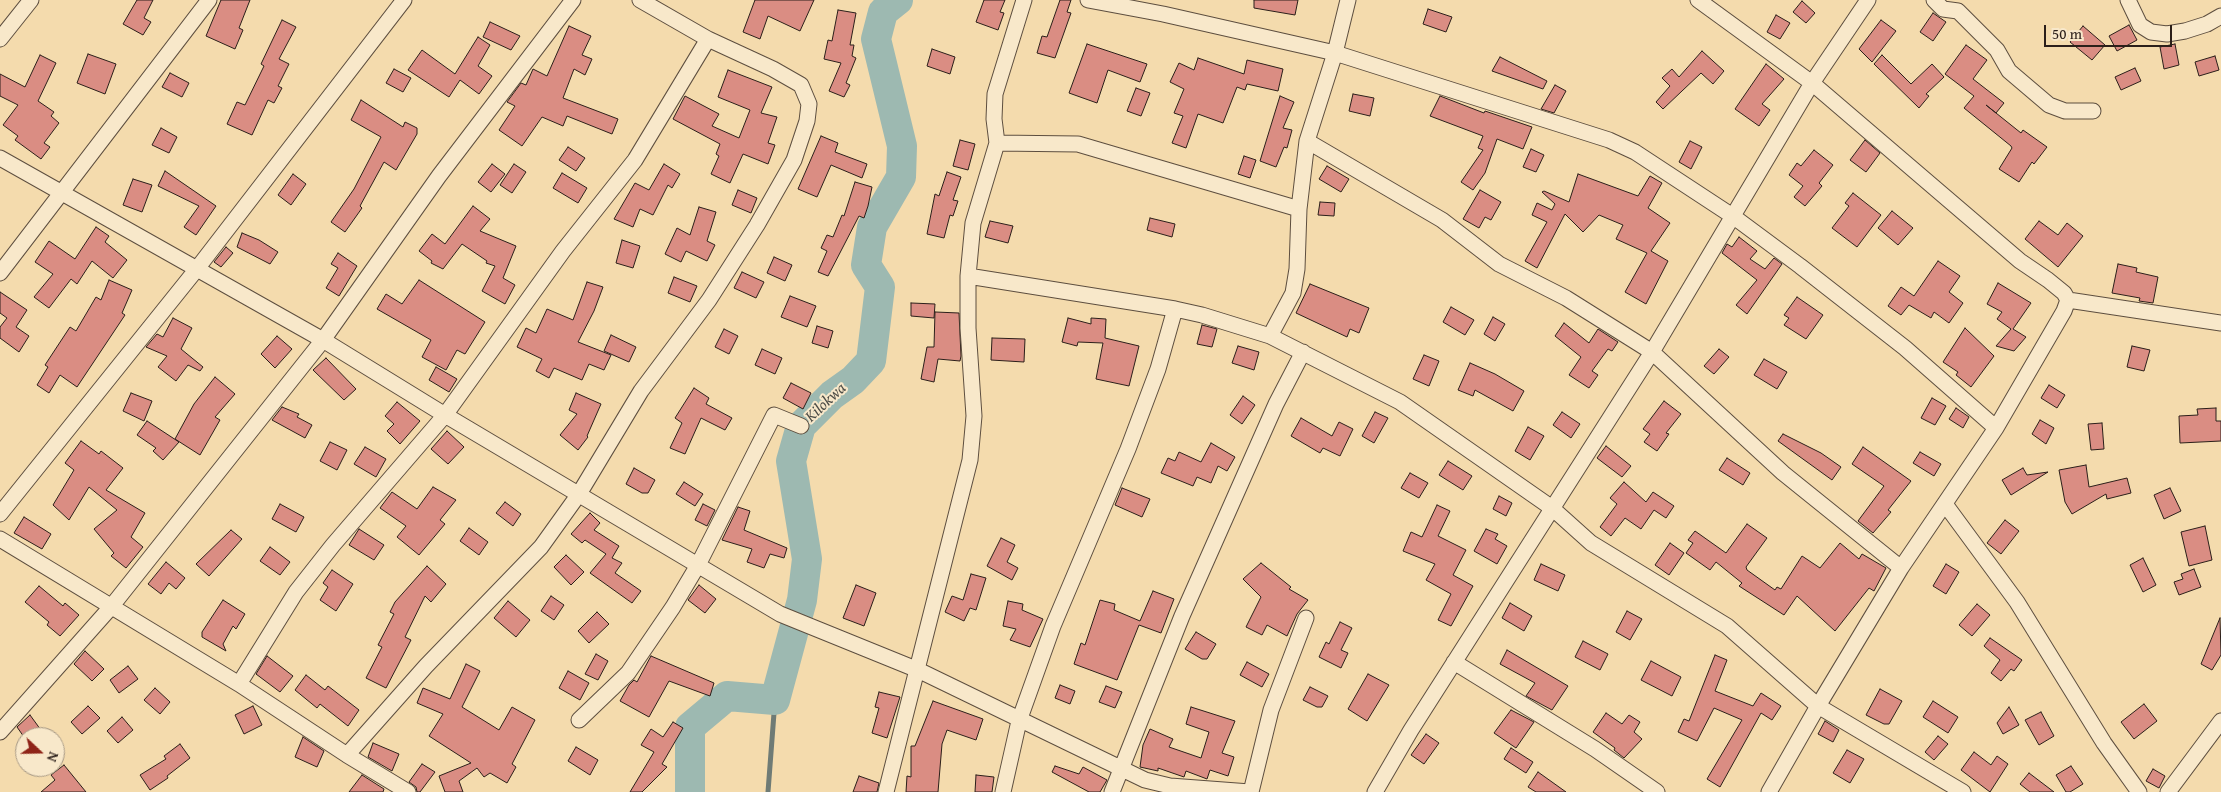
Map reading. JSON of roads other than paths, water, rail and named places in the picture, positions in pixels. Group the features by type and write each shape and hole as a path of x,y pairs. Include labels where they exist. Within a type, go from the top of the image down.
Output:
{"street":[{"path":"0,39 31,0"},
{"path":"0,273 209,0"},
{"path":"0,514 196,270 404,0"},
{"path":"0,732 111,607 323,340 439,176 573,0"},
{"path":"347,755 426,666 541,547 579,494 641,391 709,300 757,226 794,160 808,121 809,104 801,85 782,73 708,39 640,0"},
{"path":"886,792 970,460 974,416 968,328 968,276 973,223 997,142 994,119 995,94 1024,0"},
{"path":"1088,0 1163,14 1335,53 1609,140 1635,152 1734,217 1906,348 1996,428"},
{"path":"1270,336 1293,293 1297,270 1300,209 1307,141 1335,53 1348,0"},
{"path":"1698,0 1812,83 2020,261 2064,293 2068,300 2064,312 1996,428 1901,568 1818,706 1770,792"},
{"path":"1375,792 1410,730 1652,352 1812,83 1868,0"},
{"path":"1934,0 1943,9 1958,11 1997,50 2009,71 2048,105 2066,111 2093,111"},
{"path":"2128,0 2140,25 2151,32 2167,34 2185,31 2206,24 2221,16"},
{"path":"239,684 296,592 333,545 445,415 563,251 635,160 708,39"},
{"path":"1307,141 1442,220 1499,264 1566,298 1652,352 1784,472 1901,568"},
{"path":"997,142 1078,144 1300,209"},
{"path":"0,158 323,340 445,415 780,614 918,670 1019,721 1145,780 1170,786 1250,792 1271,710 1306,618"},
{"path":"968,276 1175,308 1270,336 1400,402 1552,508 1591,543 1623,560 1727,626 1818,706 1963,792"},
{"path":"2068,300 2221,323"},
{"path":"1003,792 1019,721 1053,626 1158,369 1175,308"},
{"path":"1112,792 1182,616 1276,404 1303,352"},
{"path":"580,720 628,673 673,607 698,564 774,415 801,426"},
{"path":"1945,504 2017,602 2104,742 2139,792"},
{"path":"0,539 239,684 347,755 408,792"},
{"path":"1454,662 1595,749 1656,792"},
{"path":"2168,792 2221,722"}],"waterway":[{"name":"Kilokwa","path":"690,792 690,727 727,696 775,700 802,600 807,559 791,461 801,426 832,395 853,380 871,361 880,287 866,265 872,227 901,177 902,146 876,39 883,12 898,0"},
{"path":"768,792 775,700"}]}
